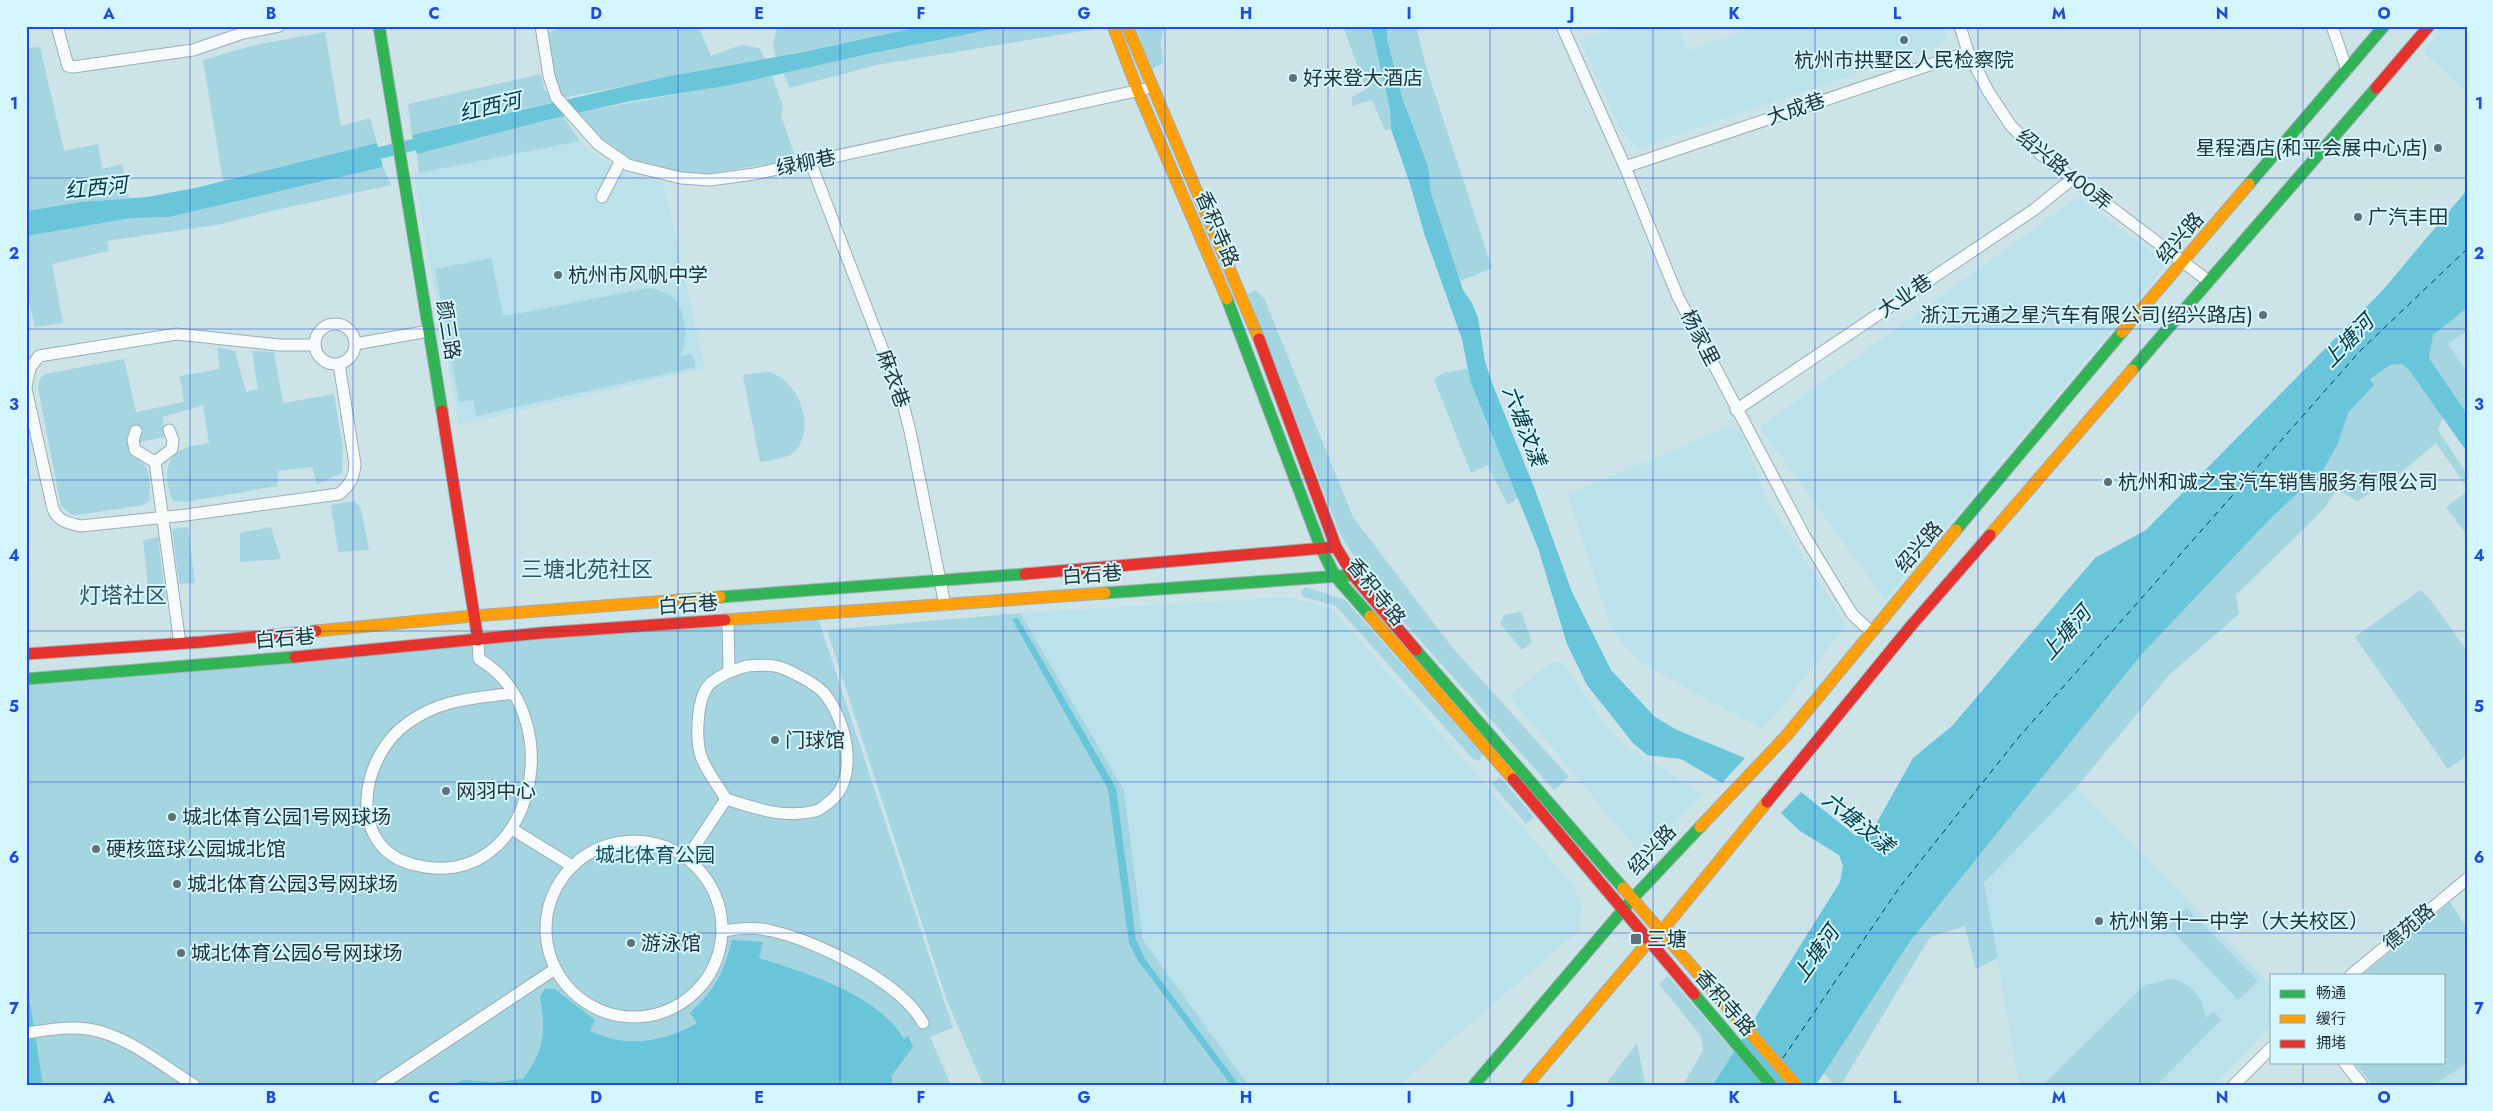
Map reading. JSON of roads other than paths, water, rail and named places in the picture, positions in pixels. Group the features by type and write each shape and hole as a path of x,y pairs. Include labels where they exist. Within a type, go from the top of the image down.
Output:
{"main road":[{"name":"颜三路","path":"379,26 458,506 478,640"},
{"name":"香积寺路","path":"1113,26 1138,91 1241,330 1321,548 1335,576 1498,761 1623,909 1675,974 1712,1013 1771,1085"},
{"name":"香积寺路","path":"1127,26 1247,308 1336,547 1353,574 1404,637 1634,897 1661,932 1726,1003 1796,1085"},
{"name":"绍兴路","path":"1474,1085 1623,909 1787,735 1871,632 2012,466 2080,381 2384,26"},
{"path":"1527,1085 1649,941 1661,932 1910,627 2207,280 2429,26"},
{"name":"白石巷","path":"26,654 180,644 473,616 1149,565 1336,547"},
{"name":"白石巷","path":"26,679 410,648 478,640 1353,574"}],"street":[{"path":"57,26 64,58 68,66 73,67 193,50 243,33 279,26"},
{"name":"绿柳巷","path":"541,26 549,76 556,97 598,144 628,165 656,174 710,180 754,174 1153,88"},
{"name":"杨家里","path":"1562,26 1625,168 1678,297 1805,538 1852,614 1871,632"},
{"name":"绍兴路400弄","path":"1960,26 1968,52 1988,91 2011,126 2039,153 2072,179 2207,280"},
{"path":"2332,26 2347,70"},
{"name":"大成巷","path":"1625,168 1968,52"},
{"path":"602,197 621,160"},
{"name":"麻衣巷","path":"810,161 902,400 912,440 945,605"},
{"name":"大业巷","path":"1736,410 2035,209 2072,179"},
{"path":"334,323 346,327 354,337 355,344 351,357 339,364 325,362 320,358 314,345 318,332 328,324 334,323"},
{"path":"355,344 429,331"},
{"path":"314,345 279,345 177,334 39,356 30,368 26,387 56,516 64,522 82,526 323,498 339,494 348,487 354,476 355,464 339,364"},
{"path":"155,462 172,449 173,440 169,430"},
{"path":"136,431 133,440 135,450 155,462"},
{"path":"155,462 180,644"},
{"path":"728,621 729,671"},
{"path":"478,640 479,659 494,668 513,693 527,724 532,760 526,802 512,829 481,857 462,865 446,868 417,866 403,862 380,842 368,817 366,800 370,775 380,752 392,735 408,722 443,703 513,693"},
{"path":"747,666 775,666 823,691 836,710 844,738 848,768 835,798 816,811 780,814 726,799 702,759 697,736 700,706 710,683 729,671 747,666"},
{"path":"688,858 726,799"},
{"path":"512,829 572,866"},
{"path":"627,840 648,841 669,847 688,858 702,872 714,890 721,910 723,931 719,954 705,982 695,994 676,1008 654,1016 630,1018 615,1015 586,1004 568,988 555,969 548,948 547,918 549,904 558,883 572,866 588,853 607,844 627,840"},
{"name":"德苑路","path":"2352,974 2467,879"},
{"path":"723,931 740,928 772,931 821,948 864,970 891,989 915,1009 923,1023"},
{"path":"380,1085 555,969"},
{"path":"26,1033 55,1029 89,1030 111,1036 132,1045 194,1085"},
{"path":"2234,1085 2270,1048"},
{"path":"2346,1064 2362,1085"}],"water":[{"path":"923,26 1009,26 868,54 731,85 631,101 551,119 417,154 412,135 666,77 798,53"},
{"path":"1371,26 1387,26 1387,39 1403,100 1428,166 1431,193 1463,290 1472,303 1478,318 1485,361 1492,383 1534,487 1572,592 1611,670 1655,717 1677,730 1745,758 1722,783 1681,759 1647,755 1633,743 1587,685 1567,644 1538,548 1470,380 1462,339 1425,236 1391,129 1390,109"},
{"path":"377,143 383,167 169,217 132,218 26,236 26,211 81,202 147,197 195,188"},
{"name":"上塘河","path":"2467,190 2467,308 2433,335 2429,358 2467,414 2467,452 2409,370 2402,364 2390,365 2370,379 2374,385 2348,413 2338,443 2323,470 2272,517 2141,655 1911,940 1816,1085 1713,1085 1840,882 1843,866 1839,855 1800,831 1781,813 1801,792 1856,836 1864,836 1871,833 1913,758 1952,726 2095,558 2146,530 2382,291"},
{"path":"1018,618 1116,788 1136,940 1145,959 1239,1085 1231,1085 1137,959 1129,943 1108,789 1012,619"},
{"path":"732,940 763,942 759,958 819,978 839,987 877,1009 892,1023 904,1039 908,1036 913,1047 892,1075 892,1085 452,1085 463,1080 495,1082 523,1079 540,1049 543,1019 540,996 545,989 555,989 595,1020 590,1031 617,1040 644,1041 658,1039 684,1030 697,1023 690,1013 706,996 717,980 722,971"},
{"path":"26,977 43,1085 29,1085 26,1061"}],"waterway":[{"name":"红西河","path":"363,157 429,141"}],"place":[{"name":"杭州市拱墅区人民检察院","path":"1904,40"},
{"name":"好来登大酒店","path":"1293,78"},
{"name":"星程酒店(和平会展中心店)","path":"2438,148"},
{"name":"广汽丰田","path":"2358,217"},
{"name":"杭州市风帆中学","path":"558,275"},
{"name":"浙江元通之星汽车有限公司(绍兴路店)","path":"2263,315"},
{"name":"杭州和诚之宝汽车销售服务有限公司","path":"2108,482"},
{"name":"门球馆","path":"775,740"},
{"name":"网羽中心","path":"446,791"},
{"name":"城北体育公园1号网球场","path":"172,817"},
{"name":"硬核篮球公园城北馆","path":"96,849"},
{"name":"城北体育公园3号网球场","path":"177,884"},
{"name":"杭州第十一中学（大关校区）","path":"2099,921"},
{"name":"三塘","path":"1636,939"},
{"name":"游泳馆","path":"631,943"},
{"name":"城北体育公园6号网球场","path":"181,953"}],"district":[{"name":"三塘北苑社区","path":"587,569"},
{"name":"灯塔社区","path":"123,595"}],"water label":[{"name":"六塘汶漾","path":"1524,426"},
{"name":"六塘汶漾","path":"1858,823"}],"park label":[{"name":"城北体育公园","path":"655,855"}]}
